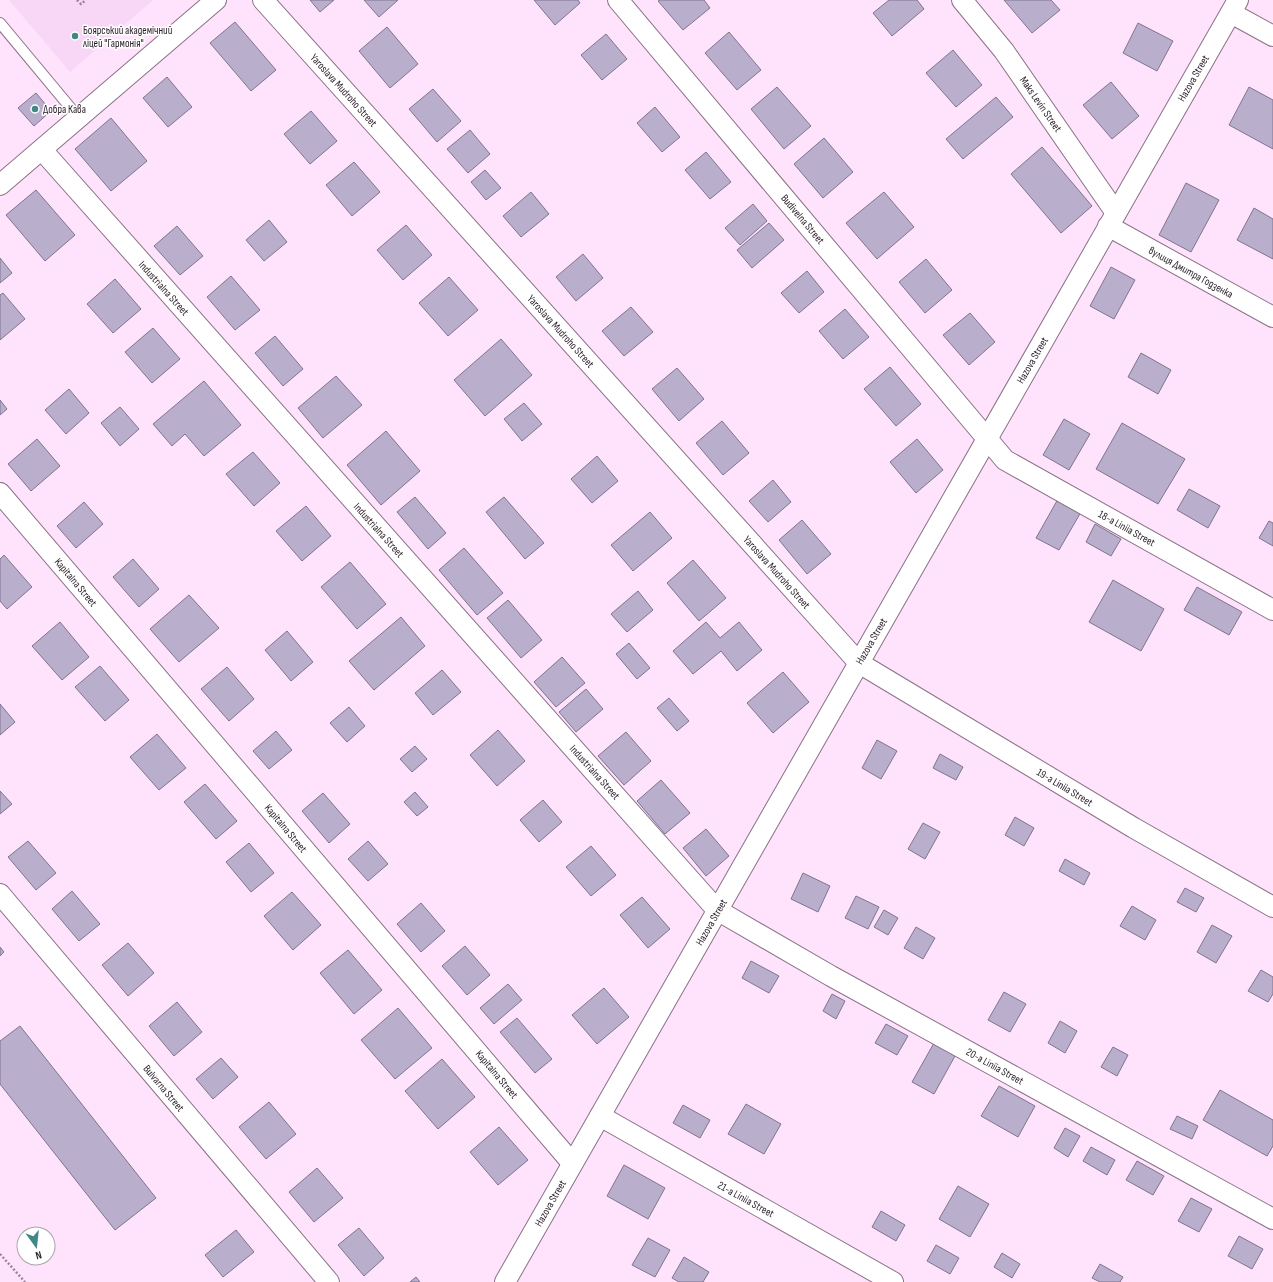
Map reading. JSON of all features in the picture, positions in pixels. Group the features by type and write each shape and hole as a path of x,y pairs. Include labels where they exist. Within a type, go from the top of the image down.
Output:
{"street":[{"path":"0,185 216,0"},
{"name":"Yaroslava Mudroho Street","path":"263,0 859,663"},
{"name":"Budivelna Street","path":"618,0 987,438"},
{"name":"Maks Levin Street","path":"962,0 1004,51 1112,220"},
{"path":"1234,6 1273,36"},
{"name":"Hazova Street","path":"505,1282 1234,6"},
{"name":"Industrialna Street","path":"42,150 717,910"},
{"name":"вулиця Дмитра Годзенка","path":"1112,220 1273,317"},
{"name":"18-a Liniia Street","path":"987,438 1005,460 1273,610"},
{"name":"Kapitalna Street","path":"0,493 572,1163"},
{"name":"19-a Liniia Street","path":"859,663 1134,828 1273,907"},
{"name":"Bulvarna Street","path":"0,894 329,1282"},
{"name":"20-a Liniia Street","path":"717,910 831,976 1273,1219"},
{"name":"21-a Liniia Street","path":"600,1116 893,1282"}],"lane":[{"path":"0,23 79,118"}],"path":[{"path":"77,0 81,4 86,0"},
{"path":"0,1254 25,1282"}],"shaded area":[{"name":"Боярський академічний ліцей \"Гармонія\"","path":"9,0 153,0 70,72"}],"building":[{"path":"310,0 334,0 320,12"},
{"path":"364,0 398,0 379,17"},
{"path":"534,0 578,0 580,3 555,25"},
{"path":"704,0 710,8 683,30 658,1"},
{"path":"889,0 917,0 924,9 892,36 873,13"},
{"path":"1004,0 1051,0 1060,10 1032,33"},
{"path":"235,22 276,70 251,91 210,43"},
{"path":"1138,23 1173,41 1157,71 1123,53"},
{"path":"387,27 418,64 390,88 359,51"},
{"path":"729,32 761,70 737,90 705,53"},
{"path":"606,34 627,59 602,80 581,55"},
{"path":"953,50 982,85 956,107 926,73"},
{"path":"167,77 192,107 168,127 143,98"},
{"path":"1111,82 1139,116 1112,139 1083,105"},
{"path":"777,87 811,126 784,149 751,109"},
{"path":"1249,87 1273,100 1273,149 1229,125"},
{"path":"433,89 461,121 437,142 409,109"},
{"name":"Добра Кава","path":"36,93 51,111 34,126 18,108"},
{"path":"996,97 1013,117 963,159 946,139"},
{"path":"655,107 680,137 662,152 637,123"},
{"path":"311,111 337,141 310,164 284,134"},
{"path":"111,118 147,161 111,191 75,149"},
{"path":"470,130 490,154 468,173 447,149"},
{"path":"824,138 853,172 823,198 794,164"},
{"path":"1042,147 1092,206 1061,233 1011,174"},
{"path":"706,152 731,182 710,199 685,170"},
{"path":"354,162 380,192 352,216 326,185"},
{"path":"485,170 501,188 486,200 471,182"},
{"path":"1186,183 1219,200 1191,252 1159,235"},
{"path":"36,190 75,235 45,261 6,215"},
{"path":"531,192 549,214 521,237 503,216"},
{"path":"884,192 914,227 877,259 846,223"},
{"path":"753,204 767,221 740,245 725,228"},
{"path":"1254,208 1273,219 1273,259 1237,240"},
{"path":"269,220 287,242 264,261 246,240"},
{"path":"769,223 784,240 752,268 737,250"},
{"path":"406,225 432,255 403,280 377,250"},
{"path":"177,226 203,256 180,275 154,246"},
{"path":"583,254 603,278 576,301 556,277"},
{"path":"0,258 12,273 0,283"},
{"path":"926,259 952,290 925,313 899,282"},
{"path":"1111,267 1135,280 1114,319 1090,306"},
{"path":"807,271 824,292 799,313 781,293"},
{"path":"231,276 260,310 235,330 207,297"},
{"path":"449,277 478,310 448,336 419,303"},
{"path":"115,279 141,309 113,333 87,304"},
{"path":"3,293 25,319 0,340 0,295"},
{"path":"631,307 653,332 624,356 602,331"},
{"path":"845,309 869,337 843,359 819,331"},
{"path":"970,313 995,342 969,365 943,335"},
{"path":"153,328 180,359 152,383 125,352"},
{"path":"275,336 303,369 283,386 255,353"},
{"path":"501,339 532,375 485,416 454,380"},
{"path":"1141,353 1171,370 1158,394 1128,377"},
{"path":"890,367 921,404 896,426 864,389"},
{"path":"677,368 704,399 679,421 652,389"},
{"path":"336,376 362,405 323,438 298,408"},
{"path":"204,381 241,425 204,456 185,434 172,446 153,424"},
{"path":"69,389 89,413 66,434 45,410"},
{"path":"0,400 7,409 0,415"},
{"path":"524,403 542,424 522,441 504,419"},
{"path":"120,407 139,429 120,446 101,423"},
{"path":"1064,419 1090,434 1069,470 1043,455"},
{"path":"722,421 749,453 723,475 696,443"},
{"path":"1122,423 1185,459 1158,504 1096,469"},
{"path":"386,431 420,471 381,505 347,465"},
{"path":"37,439 60,466 31,491 8,464"},
{"path":"917,439 943,470 916,493 890,462"},
{"path":"253,452 280,483 254,506 226,474"},
{"path":"597,456 618,481 592,503 571,479"},
{"path":"773,480 791,502 768,522 749,501"},
{"path":"1189,489 1220,506 1208,528 1177,510"},
{"path":"415,497 446,533 428,549 397,512"},
{"path":"504,497 544,543 525,559 486,512"},
{"path":"1058,499 1081,512 1059,550 1036,538"},
{"path":"84,502 103,524 76,548 57,526"},
{"path":"306,506 331,536 302,561 276,531"},
{"path":"650,512 672,538 633,571 611,545"},
{"path":"802,520 831,554 807,574 779,540"},
{"path":"1269,521 1273,523 1273,546 1259,538"},
{"path":"1095,524 1121,539 1111,556 1086,542"},
{"path":"464,548 503,593 477,615 439,570"},
{"path":"4,555 32,587 7,609 0,601 0,559"},
{"path":"133,559 159,589 139,607 113,577"},
{"path":"693,560 726,598 699,621 667,583"},
{"path":"350,562 386,604 357,629 321,587"},
{"path":"1113,580 1164,609 1141,651 1089,622"},
{"path":"1197,587 1242,612 1229,635 1184,610"},
{"path":"638,591 653,610 627,632 611,614"},
{"path":"189,595 219,628 179,662 150,629"},
{"path":"508,600 542,640 521,658 487,618"},
{"path":"401,617 425,646 374,690 349,661"},
{"path":"60,622 89,657 62,680 32,646"},
{"path":"706,622 720,638 739,622 762,650 737,671 721,651 693,674 673,651"},
{"path":"287,631 313,662 291,681 265,650"},
{"path":"629,643 650,668 637,679 616,654"},
{"path":"562,657 585,683 556,707 534,682"},
{"path":"100,666 129,700 105,721 75,687"},
{"path":"227,667 254,699 229,721 201,689"},
{"path":"442,670 461,692 433,715 415,693"},
{"path":"783,672 809,702 773,733 747,703"},
{"path":"586,689 603,709 576,732 559,712"},
{"path":"669,698 689,721 677,731 657,708"},
{"path":"0,704 15,722 0,735"},
{"path":"349,707 365,726 347,742 330,723"},
{"path":"498,730 525,761 497,786 470,755"},
{"path":"276,731 292,750 269,769 253,751"},
{"path":"626,732 651,761 624,785 598,756"},
{"path":"157,734 186,768 159,790 130,757"},
{"path":"877,740 897,751 881,779 862,768"},
{"path":"415,746 427,759 412,772 400,759"},
{"path":"940,754 963,767 956,780 933,768"},
{"path":"661,780 690,813 665,834 637,801"},
{"path":"205,784 237,821 216,839 184,802"},
{"path":"0,791 12,804 0,814"},
{"path":"415,792 428,807 417,816 404,802"},
{"path":"323,793 350,824 329,843 302,811"},
{"path":"543,800 562,822 539,842 520,820"},
{"path":"1015,817 1034,828 1024,846 1005,835"},
{"path":"923,823 940,832 925,859 908,849"},
{"path":"706,829 729,856 706,876 683,848"},
{"path":"28,841 56,873 36,890 8,857"},
{"path":"368,841 388,864 368,881 348,859"},
{"path":"249,843 274,873 251,892 226,862"},
{"path":"591,846 616,875 591,896 566,867"},
{"path":"1065,859 1090,873 1084,885 1059,871"},
{"path":"803,873 830,886 818,912 791,899"},
{"path":"1185,888 1204,898 1196,912 1177,902"},
{"path":"72,891 100,924 79,941 52,909"},
{"path":"292,892 321,925 293,950 264,916"},
{"path":"856,896 879,907 868,929 845,918"},
{"path":"642,897 670,929 648,948 620,915"},
{"path":"421,903 445,931 421,952 397,924"},
{"path":"1132,906 1156,920 1145,940 1120,926"},
{"path":"884,910 898,918 888,935 874,927"},
{"path":"1212,925 1232,936 1216,963 1197,952"},
{"path":"916,927 935,938 923,959 904,948"},
{"path":"128,943 154,973 128,996 102,965"},
{"path":"465,946 490,975 467,995 442,966"},
{"path":"0,947 4,952 0,956"},
{"path":"348,950 382,990 354,1014 320,973"},
{"path":"751,961 779,976 769,993 742,978"},
{"path":"1261,970 1273,977 1273,994 1268,1002 1248,991"},
{"path":"508,984 522,1000 494,1024 480,1008"},
{"path":"604,988 629,1017 597,1044 572,1015"},
{"path":"1004,992 1026,1004 1010,1032 988,1020"},
{"path":"832,994 845,1001 836,1019 823,1011"},
{"path":"177,1002 202,1032 174,1056 149,1026"},
{"path":"398,1008 432,1048 395,1079 361,1040"},
{"path":"517,1018 552,1059 535,1073 500,1032"},
{"path":"1060,1021 1077,1031 1065,1053 1048,1043"},
{"path":"886,1024 908,1036 897,1055 875,1043"},
{"path":"20,1026 156,1198 115,1230 0,1084 0,1041"},
{"path":"934,1043 955,1056 934,1094 912,1082"},
{"path":"1113,1047 1128,1055 1117,1076 1101,1067"},
{"path":"221,1058 238,1077 213,1099 196,1079"},
{"path":"442,1059 475,1097 438,1129 405,1091"},
{"path":"999,1086 1035,1106 1018,1137 981,1116"},
{"path":"1220,1090 1273,1120 1273,1146 1267,1156 1203,1120"},
{"path":"269,1102 296,1134 266,1159 239,1127"},
{"path":"746,1104 781,1124 764,1154 728,1134"},
{"path":"683,1105 710,1120 700,1138 673,1123"},
{"path":"1177,1116 1198,1126 1192,1139 1170,1129"},
{"path":"499,1127 528,1160 498,1185 470,1152"},
{"path":"1065,1128 1080,1136 1068,1157 1054,1148"},
{"path":"1091,1147 1115,1160 1107,1175 1083,1161"},
{"path":"1137,1161 1164,1176 1153,1195 1126,1180"},
{"path":"624,1165 665,1188 648,1219 607,1196"},
{"path":"317,1168 343,1198 314,1222 289,1192"},
{"path":"958,1186 989,1204 970,1237 939,1219"},
{"path":"1191,1198 1212,1209 1199,1232 1178,1221"},
{"path":"881,1211 905,1225 896,1241 872,1227"},
{"path":"359,1228 384,1258 364,1276 338,1245"},
{"path":"236,1230 254,1252 223,1277 205,1255"},
{"path":"1239,1236 1263,1249 1252,1269 1228,1256"},
{"path":"648,1238 670,1250 655,1277 632,1265"},
{"path":"936,1245 959,1258 950,1274 927,1261"},
{"path":"1002,1253 1020,1264 1012,1278 994,1267"},
{"path":"684,1257 709,1272 703,1282 679,1282 672,1278"},
{"path":"1100,1264 1123,1277 1120,1282 1100,1282 1092,1278"},
{"path":"416,1277 420,1282 410,1282"}],"place":[{"name":"Боярський академічний ліцей \"Гармонія\"","path":"75,36"},
{"name":"Добра Кава","path":"35,109"}]}
